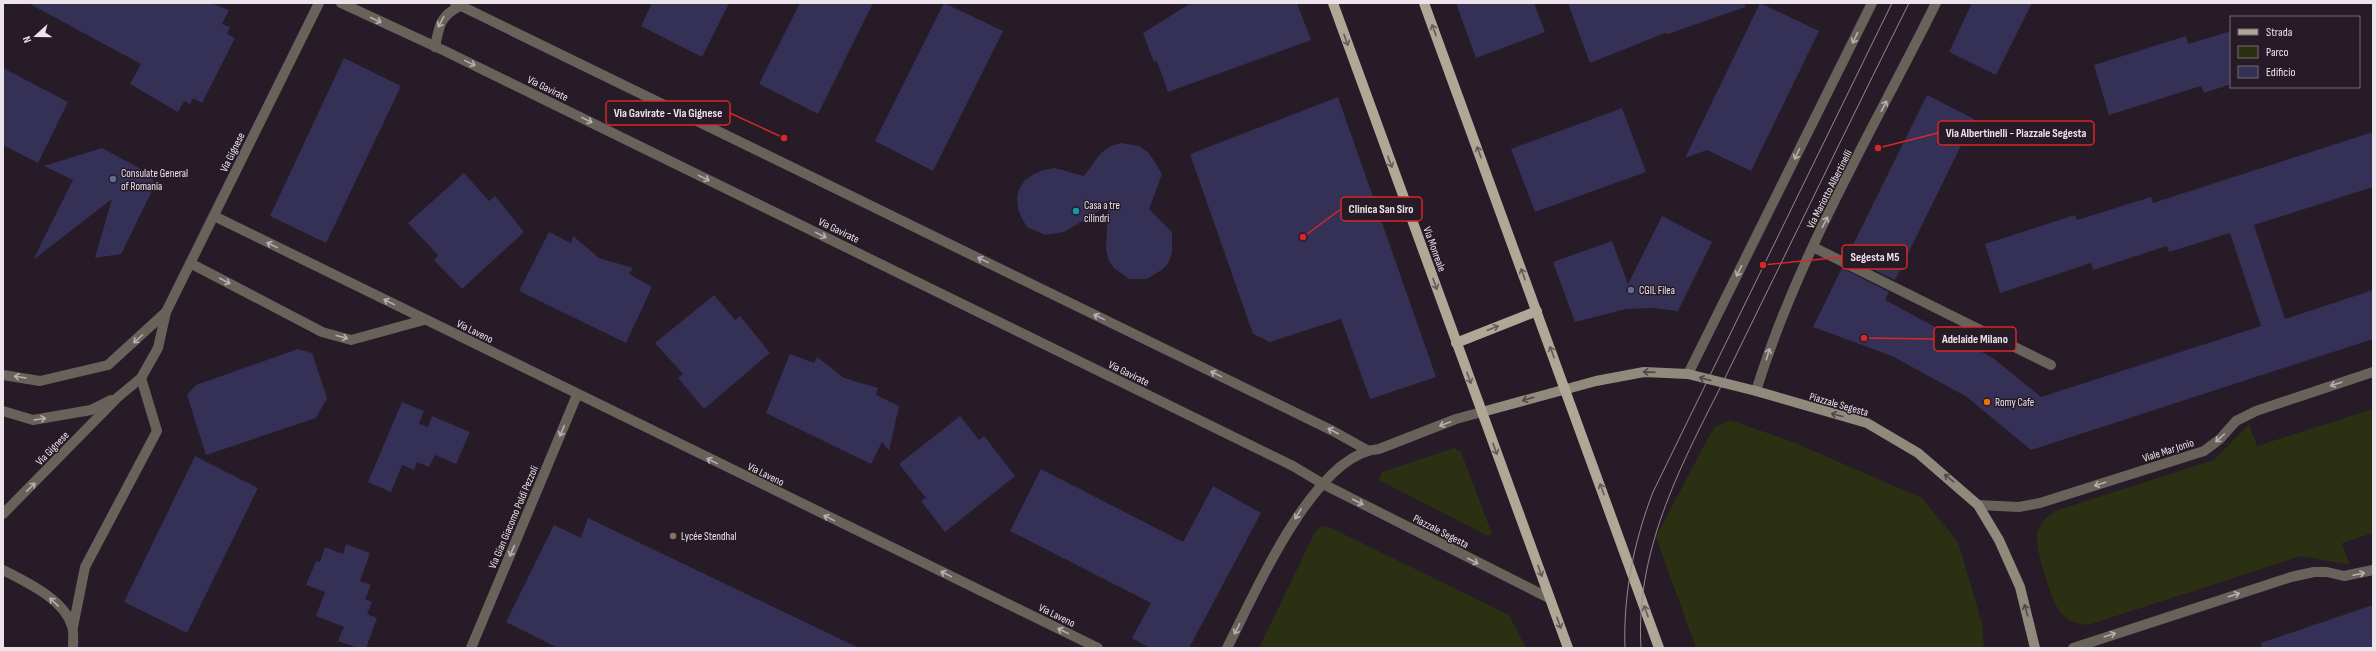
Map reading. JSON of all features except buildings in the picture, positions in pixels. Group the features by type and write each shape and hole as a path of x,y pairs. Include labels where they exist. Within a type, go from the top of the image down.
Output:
{"main road":[{"name":"Via Monreale","path":"1332,3 1482,412"},
{"path":"1424,3 1566,389 1659,648"},
{"path":"1456,342 1537,311"},
{"path":"1482,412 1568,648"}],"street":[{"name":"Via Gignese","path":"3,514 118,397 141,378 158,348 166,312 319,3"},
{"name":"Via Gavirate","path":"341,3 435,47 1279,459 1323,484"},
{"path":"1688,374 1872,3"},
{"name":"Via Mariotto Albertinelli","path":"1756,391 1772,342 1813,247 1936,3"},
{"path":"435,47 438,28 447,12 457,4 1333,431 1367,450"},
{"name":"Via Laveno","path":"214,216 424,320 1098,648"},
{"path":"1813,247 2051,365"},
{"path":"190,263 322,332 351,340 424,320"},
{"name":"Via Gignese","path":"3,375 40,381 108,365 166,312"},
{"name":"Piazzale Segesta","path":"1227,648 1284,538 1302,508 1323,484 1343,465 1367,450 1379,449 1456,420 1566,389 1644,372 1688,374 1756,391 1867,423 1918,453 1978,504 1999,540 2020,588 2035,648"},
{"name":"Viale Mar Jonio","path":"1978,504 2019,506 2040,503 2197,453 2220,439 2236,421 2256,411 2373,372"},
{"path":"73,648 73,626 85,568 157,431 141,378"},
{"name":"Via Gian Giacomo Poldi Pezzoli","path":"471,648 578,395"},
{"name":"Via Gignese","path":"3,411 33,420 91,410 118,397"},
{"name":"Piazzale Segesta","path":"1323,484 1549,598"},
{"path":"3,570 43,591 63,611 73,626"},
{"path":"2073,648 2291,577 2314,572 2327,572 2344,576 2373,570"}],"green space":[{"path":"2373,409 2373,533 2342,543 2350,565 2301,556 2088,625 2070,620 2061,613 2057,607 2045,575 2037,542 2037,535 2041,524 2055,511 2214,460 2249,424 2257,446"},
{"path":"1730,420 1793,442 1922,498 1958,542 1982,623 1984,648 1696,648 1656,537 1708,438 1715,427"},
{"path":"1454,448 1461,452 1492,534 1488,536 1379,480 1382,472"},
{"path":"1321,526 1329,527 1509,615 1526,648 1259,648 1315,532"}],"tram line":[{"path":"1625,648 1626,608 1631,568 1640,530 1653,492 1892,3"},
{"path":"1641,648 1641,613 1645,579 1653,545 1675,481 1909,3"}],"place":[{"name":"Via Gavirate - Via Gignese","path":"784,138"},
{"name":"Via Albertinelli - Piazzale Segesta","path":"1878,148"},
{"name":"Consulate General of Romania","path":"113,179"},
{"name":"Casa a tre cilindri","path":"1076,211"},
{"name":"Clinica San Siro","path":"1303,237"},
{"name":"Segesta M5","path":"1763,265"},
{"name":"CGIL Filea","path":"1631,290"},
{"name":"Adelaide Milano","path":"1864,338"},
{"name":"Romy Cafe","path":"1987,402"},
{"name":"Lycée Stendhal","path":"673,536"}]}
